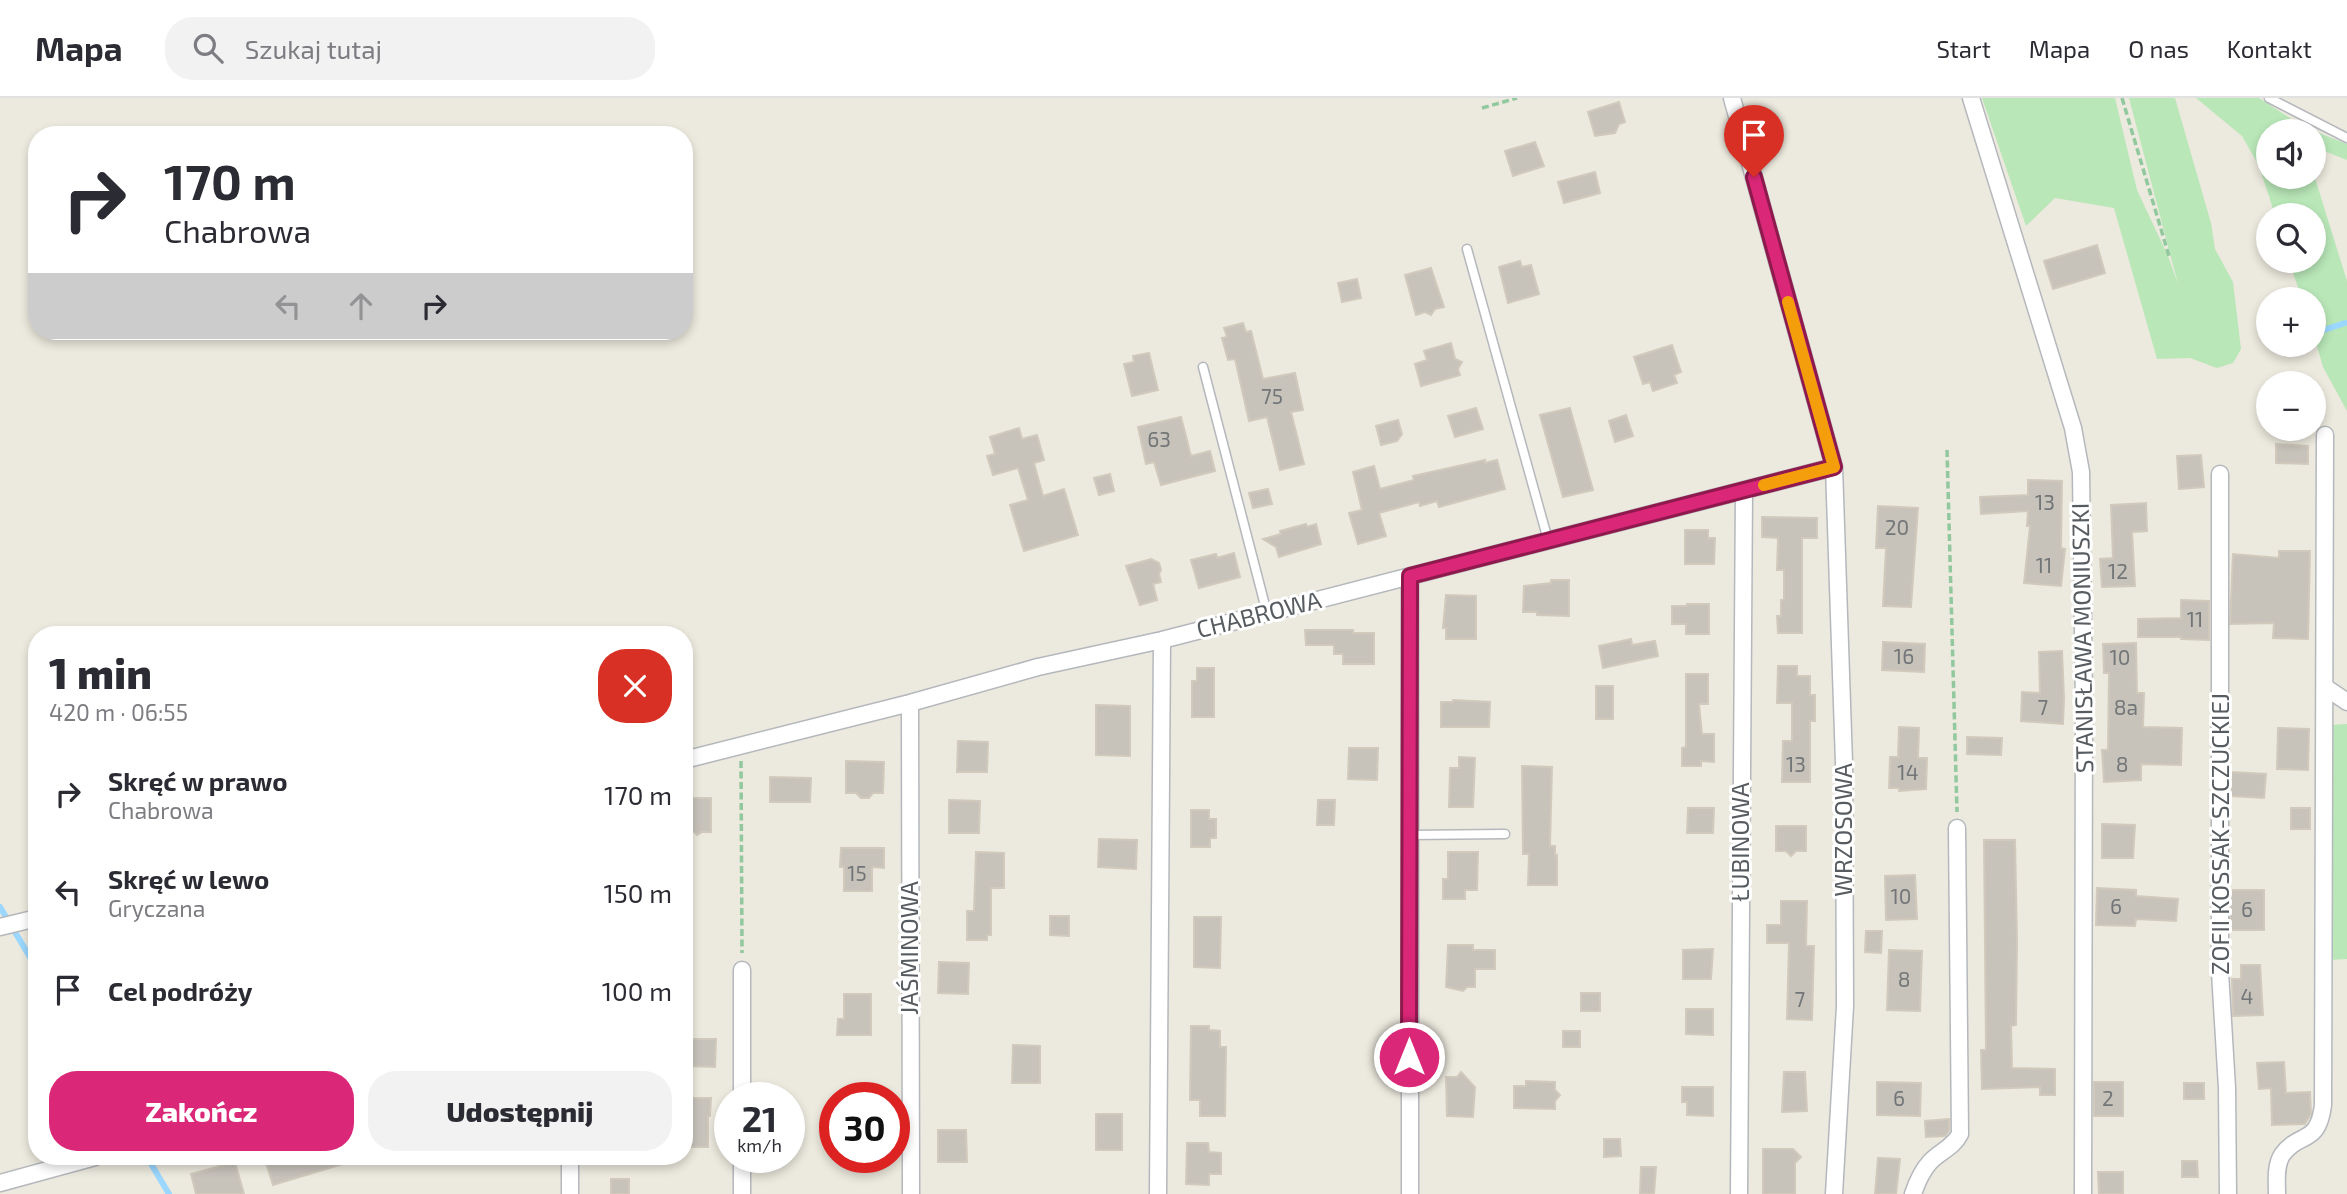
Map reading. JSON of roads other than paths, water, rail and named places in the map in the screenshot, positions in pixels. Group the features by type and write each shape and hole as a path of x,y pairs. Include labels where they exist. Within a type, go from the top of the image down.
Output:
{"street":[{"name":"WRZOSOWA","path":"1732,98 1834,467 1844,763 1845,1006 1834,1194"},
{"name":"STANISŁAWA MONIUSZKI","path":"1971,98 2073,428 2081,472 2084,704 2083,1194"},
{"path":"2277,1194 2277,1170 2282,1155 2311,1134 2321,1121 2323,1105 2325,441"},
{"name":"CHABROWA","path":"693,758 910,703 1038,667 1163,640 1834,467"},
{"name":"ZOFII KOSSAK-SZCZUCKIEJ","path":"2220,474 2220,972 2227,1088 2228,1194"},
{"name":"ŁUBINOWA","path":"1738,1194 1744,490"},
{"path":"1409,1194 1410,576"},
{"path":"1158,1194 1163,640"},
{"path":"2325,687 2347,702"},
{"name":"JAŚMINOWA","path":"910,703 911,1194"},
{"path":"1913,1194 1918,1179 1931,1161 1955,1143 1960,1134 1957,828"},
{"path":"0,927 28,920"},
{"path":"742,970 742,1082"},
{"path":"0,1183 66,1165"},
{"path":"570,1165 570,1194"},
{"path":"742,1173 742,1194"}],"lane":[{"path":"2269,98 2347,138"},
{"path":"1468,249 1548,540"},
{"path":"1203,367 1267,613"},
{"path":"1408,835 1505,834"}],"waterway":[{"path":"2326,329 2345,323"},
{"path":"0,907 28,954"},
{"path":"152,1165 169,1194"}]}
